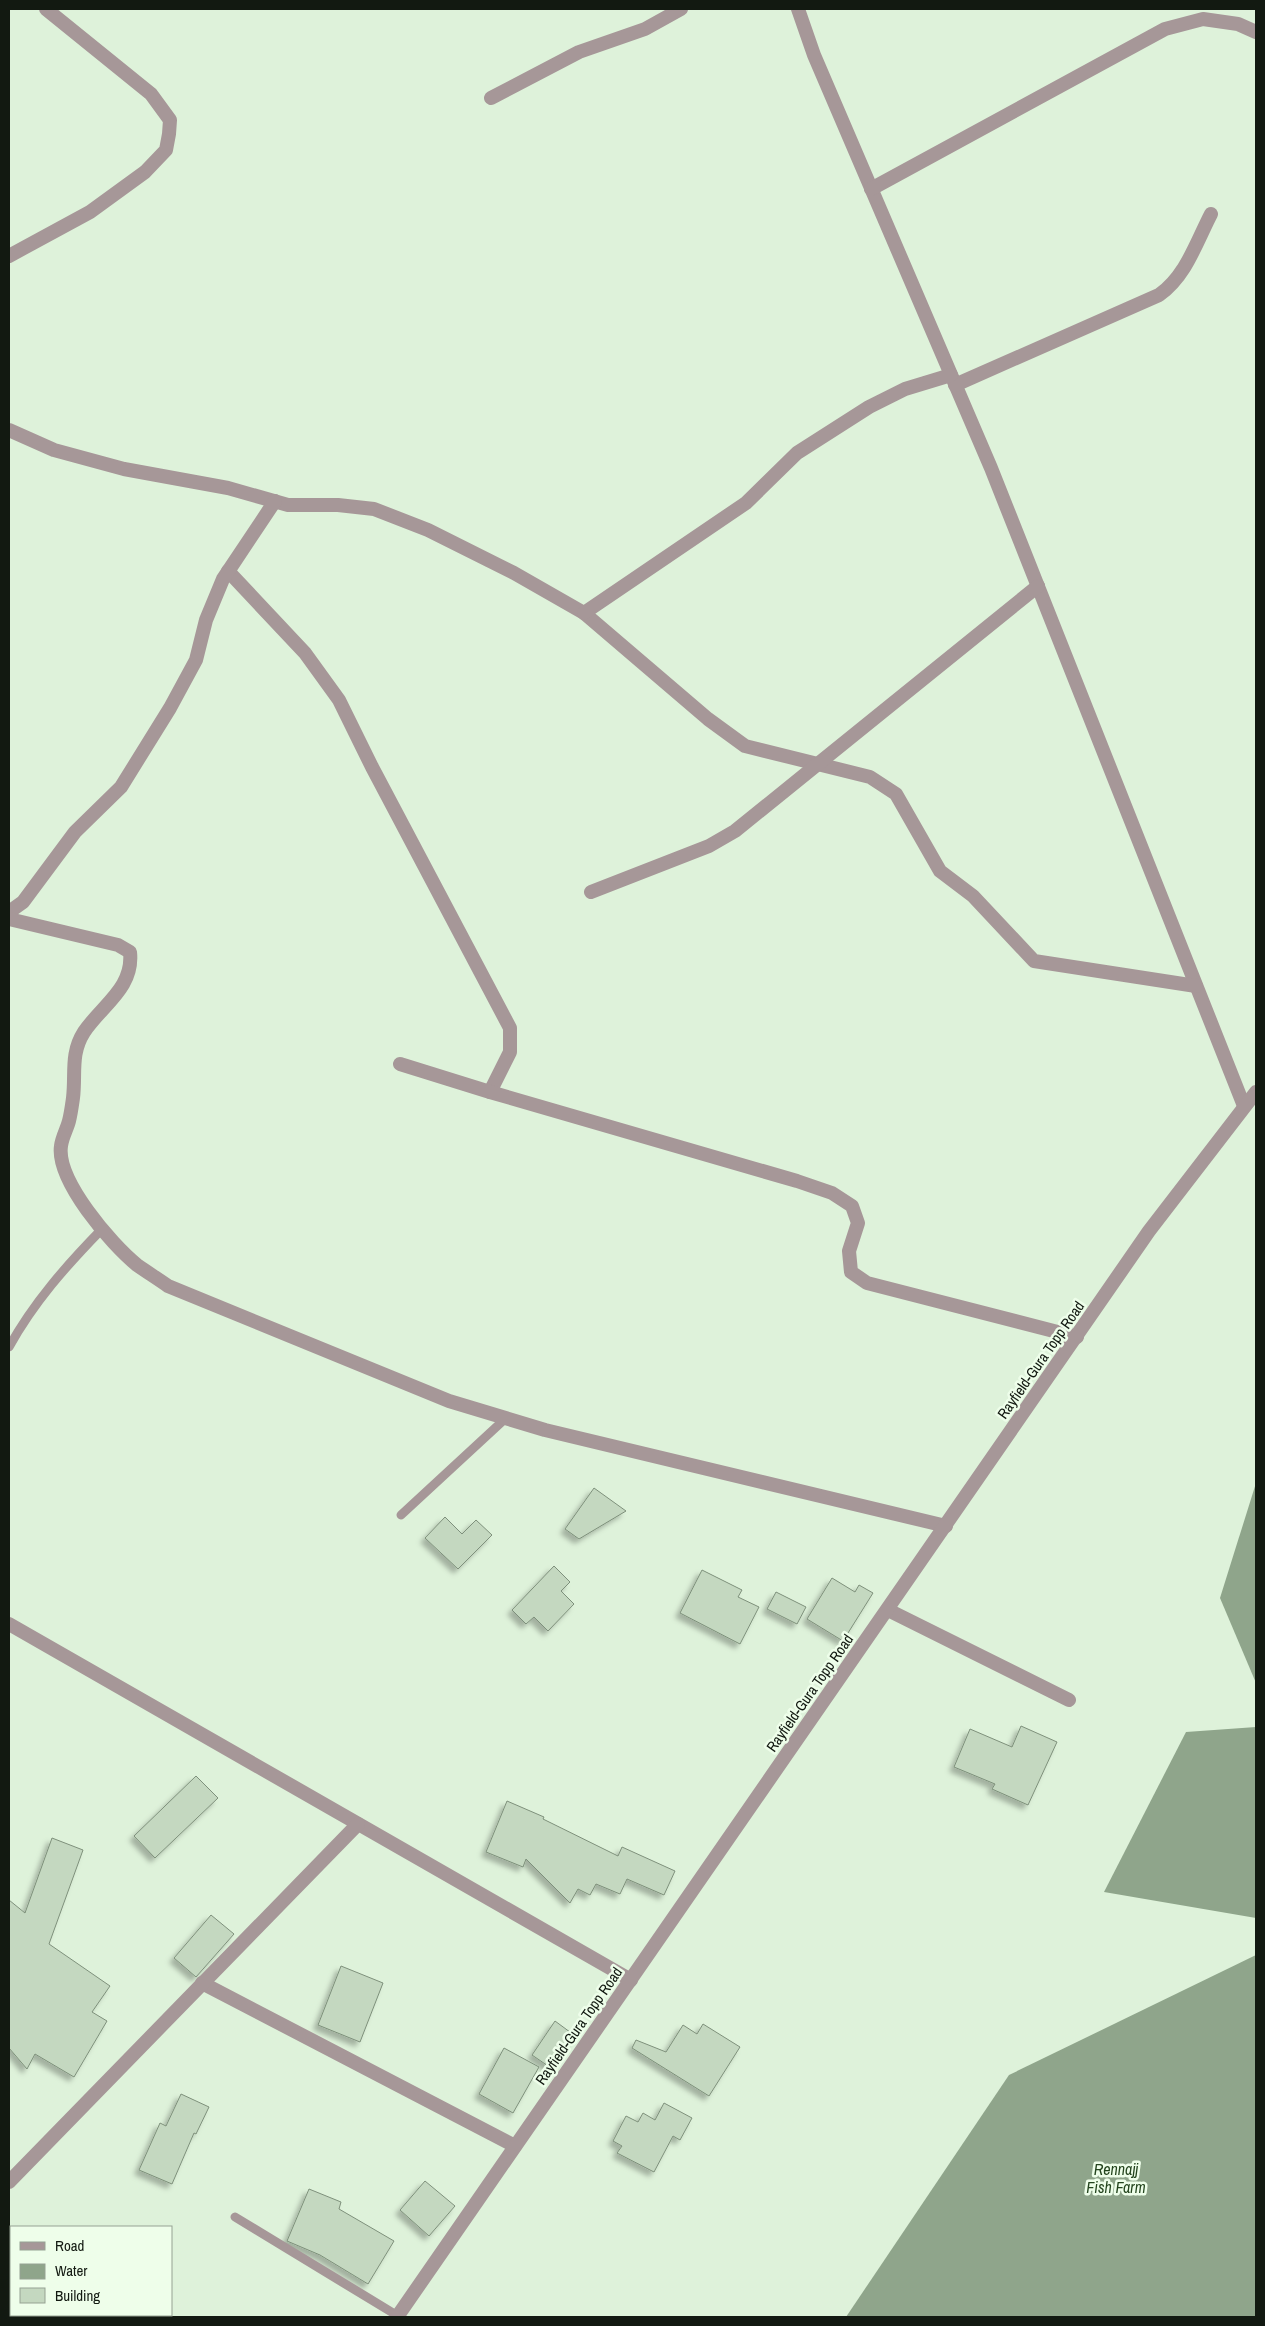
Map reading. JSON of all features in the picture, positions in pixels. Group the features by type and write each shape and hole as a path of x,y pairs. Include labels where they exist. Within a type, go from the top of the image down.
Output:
{"street":[{"path":"9,256 90,212 145,172 166,150 169,134 170,120 151,94 46,9"},
{"path":"798,9 814,56 953,380 1038,586 1244,1106"},
{"path":"492,98 579,52 646,29 671,11"},
{"path":"871,188 1165,29 1203,19 1238,24 1256,32"},
{"path":"584,613 746,503 797,452 869,407 905,389 953,380 1159,295 1173,285 1184,269 1210,214"},
{"path":"9,430 54,450 124,469 228,488 288,505 338,505 374,509 428,530 514,572 584,613 708,719 745,746 870,777 896,794 940,871 974,896 1034,961 1196,986"},
{"path":"9,912 23,902 75,832 122,787 170,708 196,660 206,620 228,571 276,501"},
{"path":"228,571 305,653 339,700 372,768 510,1028 510,1052 490,1092"},
{"path":"591,892 708,846 735,831 1038,586"},
{"path":"9,919 118,945 130,952 131,966 125,982 84,1032 73,1057 73,1096 70,1120 60,1147 64,1170 79,1199 102,1229 136,1264 168,1286 449,1401 545,1430 946,1526"},
{"path":"400,1064 832,1193 852,1206 858,1223 849,1251 851,1272 867,1283 1076,1337"},
{"name":"Rayfield-Gura Topp Road","path":"397,2317 1150,1231 1256,1092"},
{"path":"888,1610 1069,1700"},
{"path":"9,1624 631,1980"},
{"path":"9,2182 358,1824"},
{"path":"202,1983 515,2146"}],"lane":[{"path":"9,1347 36,1303 64,1267 102,1229"},
{"path":"401,1515 506,1418"},
{"path":"235,2217 397,2317"}],"water":[{"path":"1256,1483 1256,1683 1220,1598"},
{"path":"1256,1727 1256,1918 1104,1892 1186,1732"},
{"name":"Rennajj Fish Farm","path":"1256,1955 1256,2317 846,2317 1009,2075"}],"building":[{"path":"594,1488 626,1511 579,1539 565,1529"},
{"path":"445,1517 462,1534 476,1520 492,1535 458,1569 425,1538"},
{"path":"554,1566 570,1582 561,1591 574,1604 548,1631 534,1617 526,1624 512,1610"},
{"path":"702,1570 742,1590 738,1597 759,1607 740,1644 680,1613"},
{"path":"832,1578 855,1592 859,1585 873,1593 843,1641 807,1619"},
{"path":"776,1592 806,1607 797,1624 767,1609"},
{"path":"1021,1726 1057,1742 1028,1805 992,1789 995,1784 954,1767 970,1729 1012,1747"},
{"path":"196,1776 218,1798 155,1858 134,1836"},
{"path":"507,1801 544,1817 543,1819 618,1856 622,1847 675,1871 664,1895 627,1879 620,1894 596,1884 590,1895 578,1889 570,1903 526,1859 523,1867 486,1852"},
{"path":"52,1838 83,1850 49,1944 110,1986 92,2012 107,2021 74,2077 35,2054 27,2069 9,2048 9,1900 25,1913"},
{"path":"211,1915 234,1934 196,1977 174,1958"},
{"path":"341,1966 383,1983 360,2042 318,2025"},
{"path":"555,2021 574,2035 551,2068 532,2055"},
{"path":"703,2024 740,2047 709,2096 632,2048 636,2040 666,2052 683,2025 697,2034"},
{"path":"504,2048 539,2067 513,2113 479,2094"},
{"path":"181,2094 209,2107 196,2134 194,2133 172,2184 139,2170 160,2123 166,2126"},
{"path":"664,2103 692,2118 680,2140 673,2136 654,2172 617,2153 622,2146 613,2141 626,2116 638,2122 643,2113 655,2120"},
{"path":"425,2181 455,2206 429,2236 400,2210"},
{"path":"309,2189 341,2202 339,2209 394,2241 368,2284 320,2255 287,2241"}]}
